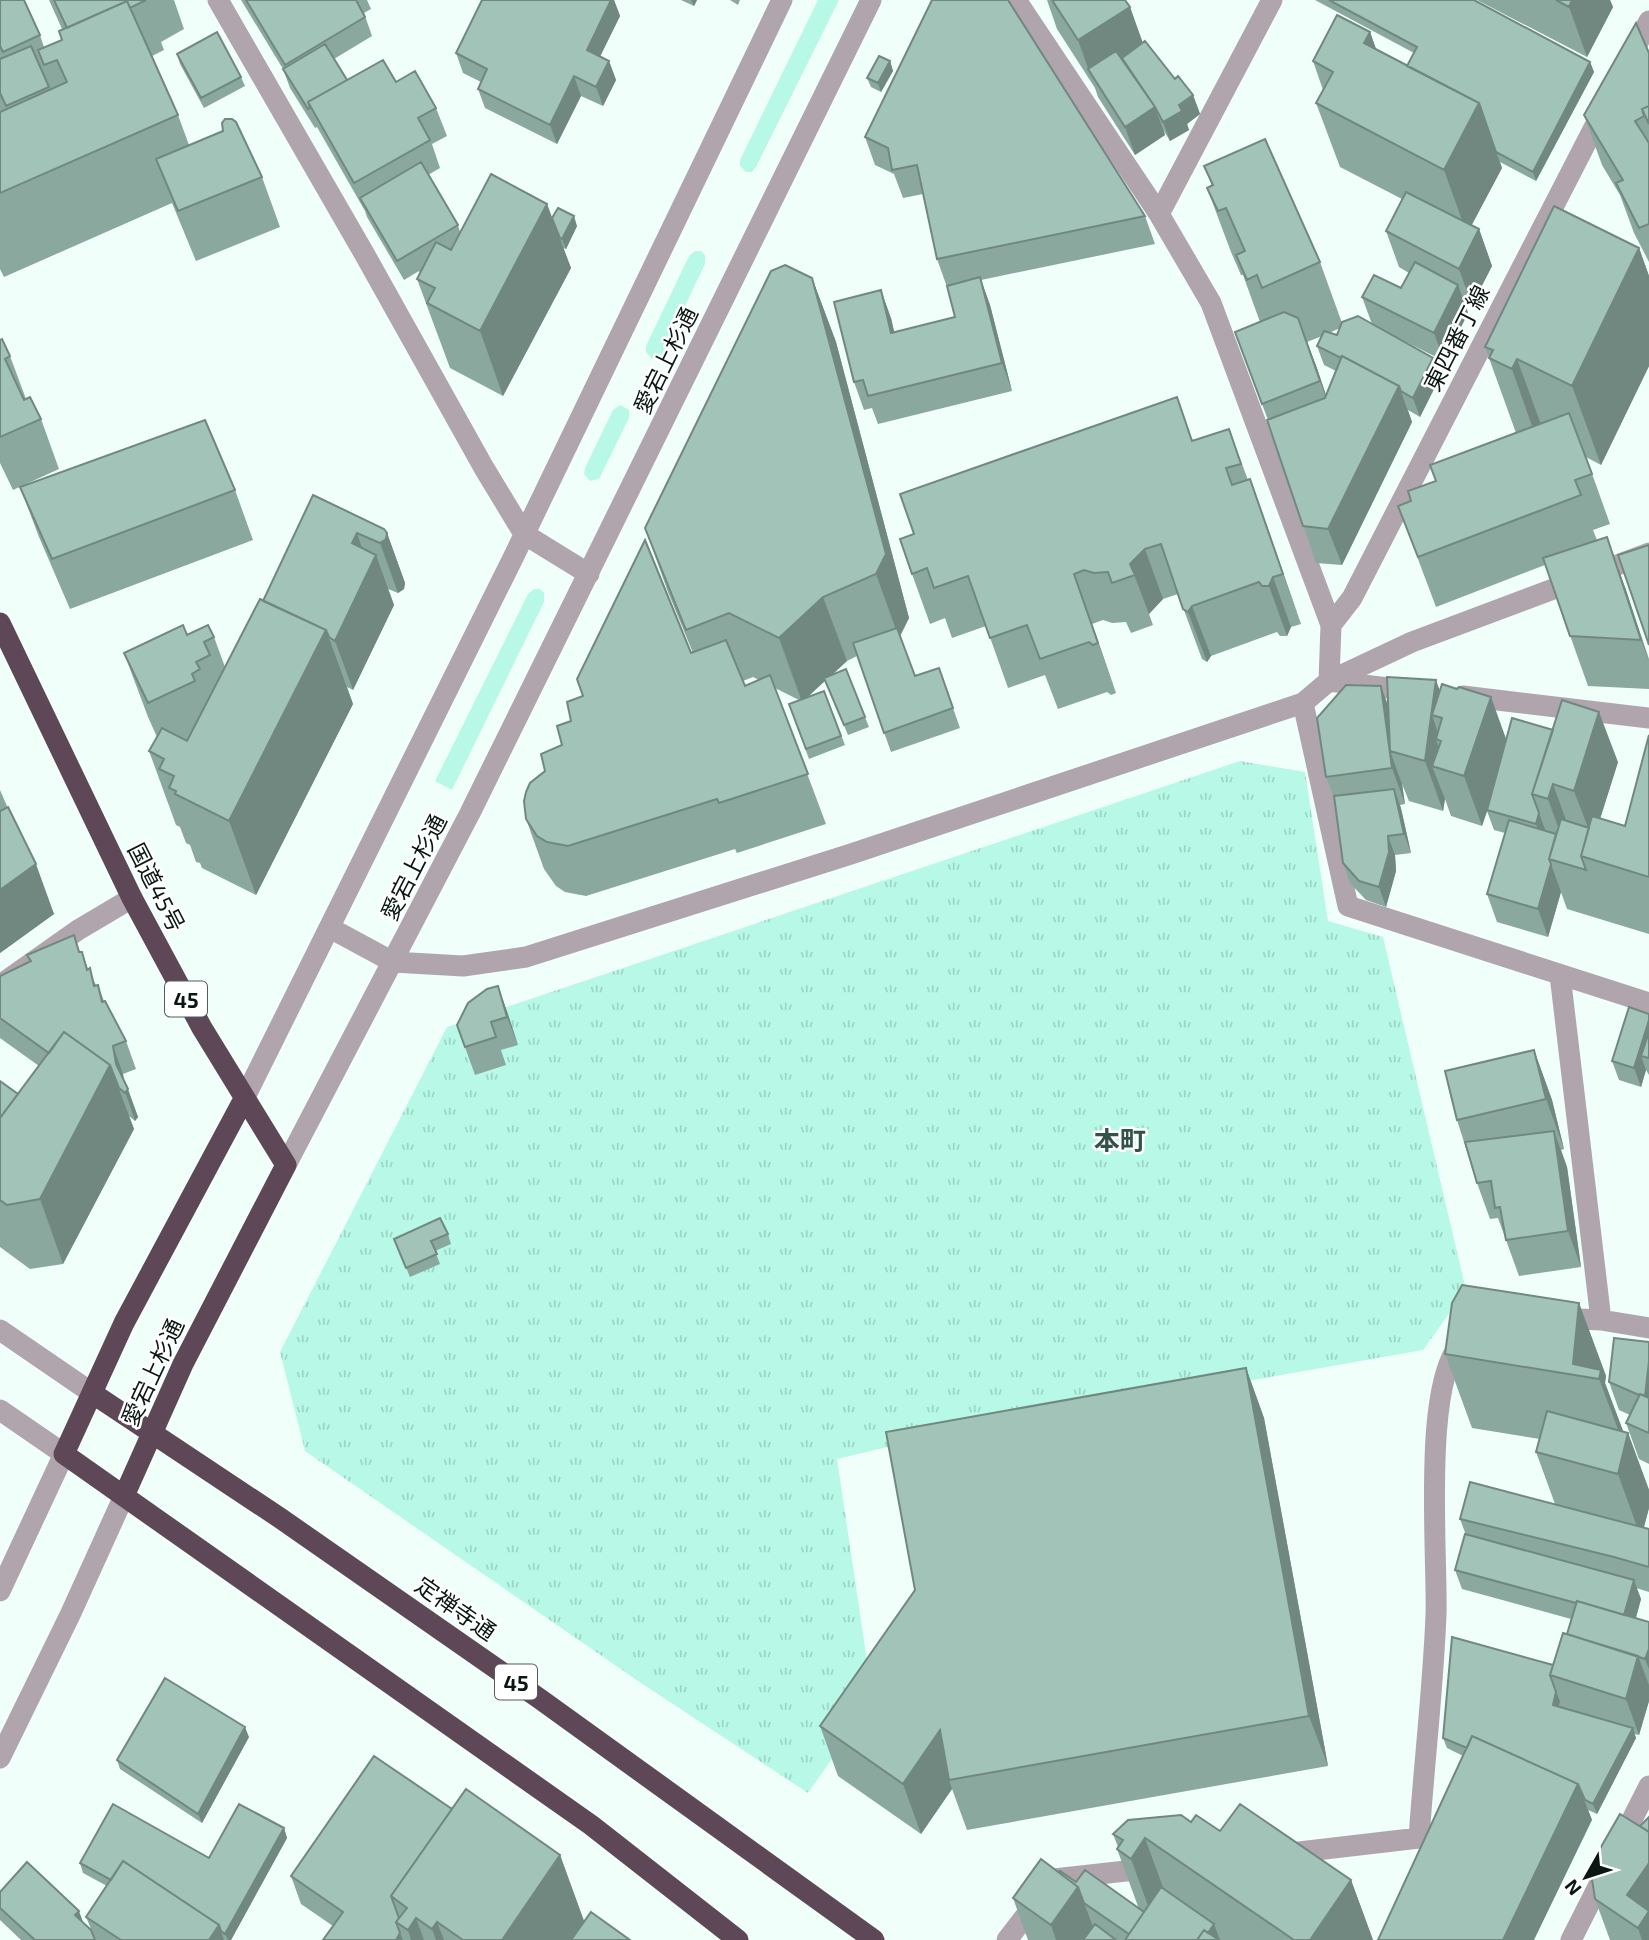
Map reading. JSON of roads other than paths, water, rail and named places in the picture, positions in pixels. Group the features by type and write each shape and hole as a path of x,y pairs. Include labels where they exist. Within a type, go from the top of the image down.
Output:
{"highway":[{"name":"国道45号","path":"0,623 132,898 202,1028 286,1164"},
{"name":"愛宕上杉通","path":"64,1454 124,1323 244,1099"},
{"name":"愛宕上杉通","path":"124,1496 183,1364 286,1164"},
{"name":"定禅寺通","path":"92,1393 280,1518 529,1691 874,1940"},
{"path":"64,1454 591,1825 736,1939"}],"street":[{"path":"218,0 524,534 589,574"},
{"name":"愛宕上杉通","path":"244,1099 524,534 782,0"},
{"name":"愛宕上杉通","path":"286,1164 393,962 589,574 871,0"},
{"path":"1016,0 1159,214 1211,303 1331,625 1329,681"},
{"path":"1159,214 1272,0"},
{"name":"東四番丁線","path":"1331,625 1358,585 1649,21"},
{"path":"330,928 393,962 463,966 526,957 850,854 1303,704 1329,681 1412,642 1649,553"},
{"path":"1329,681 1649,718"},
{"path":"1303,704 1348,906 1649,1003"},
{"path":"0,985 78,930 132,898"},
{"path":"1560,975 1601,1320"},
{"path":"1537,1321 1562,1317 1649,1328"},
{"name":"定禅寺通","path":"0,1330 92,1393"},
{"path":"1256,1856 1419,1838 1436,1615 1434,1446 1447,1363 1459,1344 1473,1332 1486,1330"},
{"path":"0,1410 64,1454"},
{"name":"愛宕上杉通","path":"0,1591 64,1454"},
{"name":"愛宕上杉通","path":"0,1758 124,1496"},
{"path":"1571,1940 1649,1786"},
{"path":"1007,1940 1054,1879 1175,1866"}],"district":[{"name":"本町","path":"1120,1139"}]}
